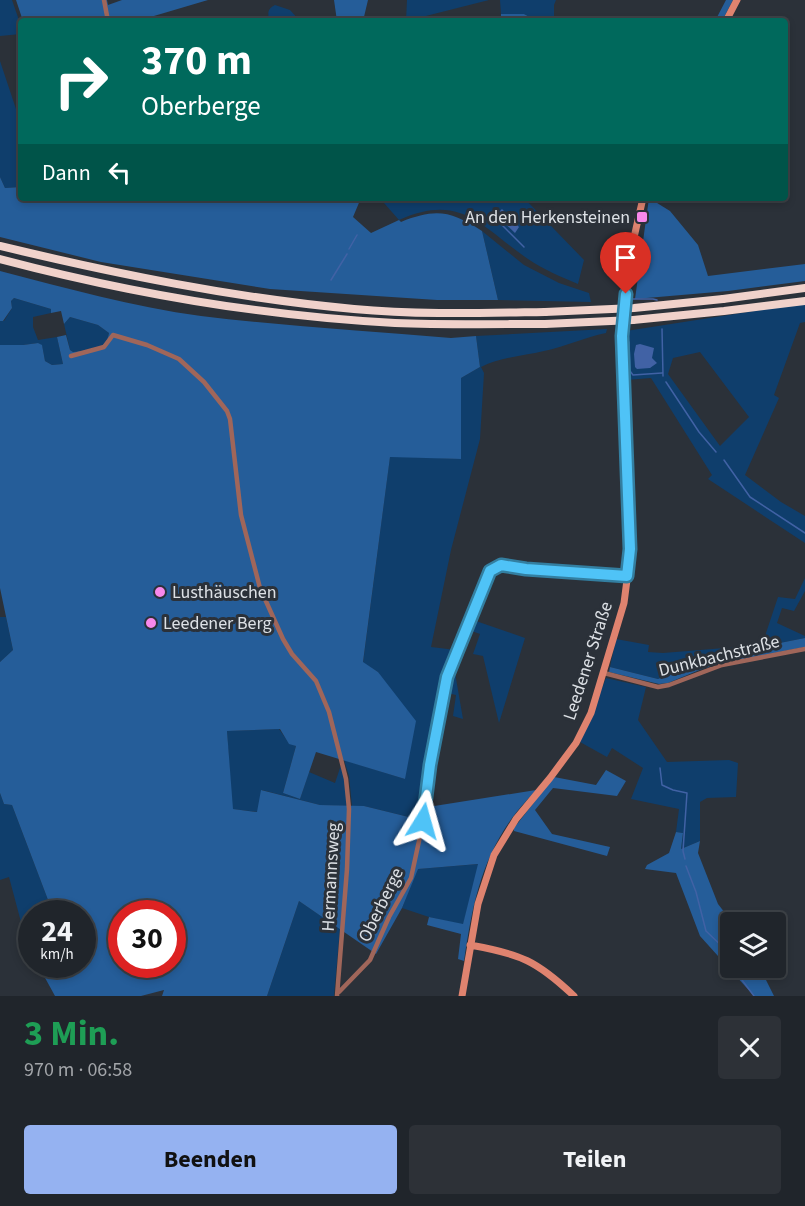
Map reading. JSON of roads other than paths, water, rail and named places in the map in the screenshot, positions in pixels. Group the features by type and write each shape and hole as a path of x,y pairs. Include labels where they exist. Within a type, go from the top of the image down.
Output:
{"highway":[{"path":"0,246 198,289 286,302 356,309 417,312 545,312 634,308 805,288"},
{"path":"0,260 95,282 200,302 395,322 545,324 633,320 805,301"}],"street":[{"path":"104,0 107,18"},
{"path":"728,18 737,0"},
{"name":"Leedener Straße","path":"462,996 478,904 494,855 516,819 576,743 591,712 604,674 624,602 630,549 622,335 630,255 642,201"},
{"name":"Hermannsweg","path":"71,356 104,348 113,335 147,345 179,359 204,382 227,411 232,427 241,515 260,588 292,654 316,681 329,712 346,779 349,809 338,994"},
{"name":"Oberberge","path":"338,994 370,960 389,917 411,878 427,804 430,765 447,677 490,571 501,565 526,569 627,576"},
{"name":"Dunkbachstraße","path":"604,674 658,687 722,666 805,649"},
{"path":"470,945 515,954 528,960 543,969 574,996"}],"waterway":[{"path":"493,216 524,247"},
{"path":"349,249 357,235"},
{"path":"331,280 347,254"},
{"path":"631,299 657,300"},
{"path":"662,329 663,376"},
{"path":"629,342 630,371 633,375 662,373"},
{"path":"666,382 699,432 716,452"},
{"path":"724,460 750,497 805,533"},
{"path":"660,768 662,785 687,793 683,851 685,859"},
{"path":"686,866 696,892 706,931 720,944"},
{"path":"741,978 754,996"}],"place":[{"name":"An den Herkensteinen","path":"642,217"},
{"name":"Lusthäuschen","path":"160,592"},
{"name":"Leedener Berg","path":"151,623"}]}
